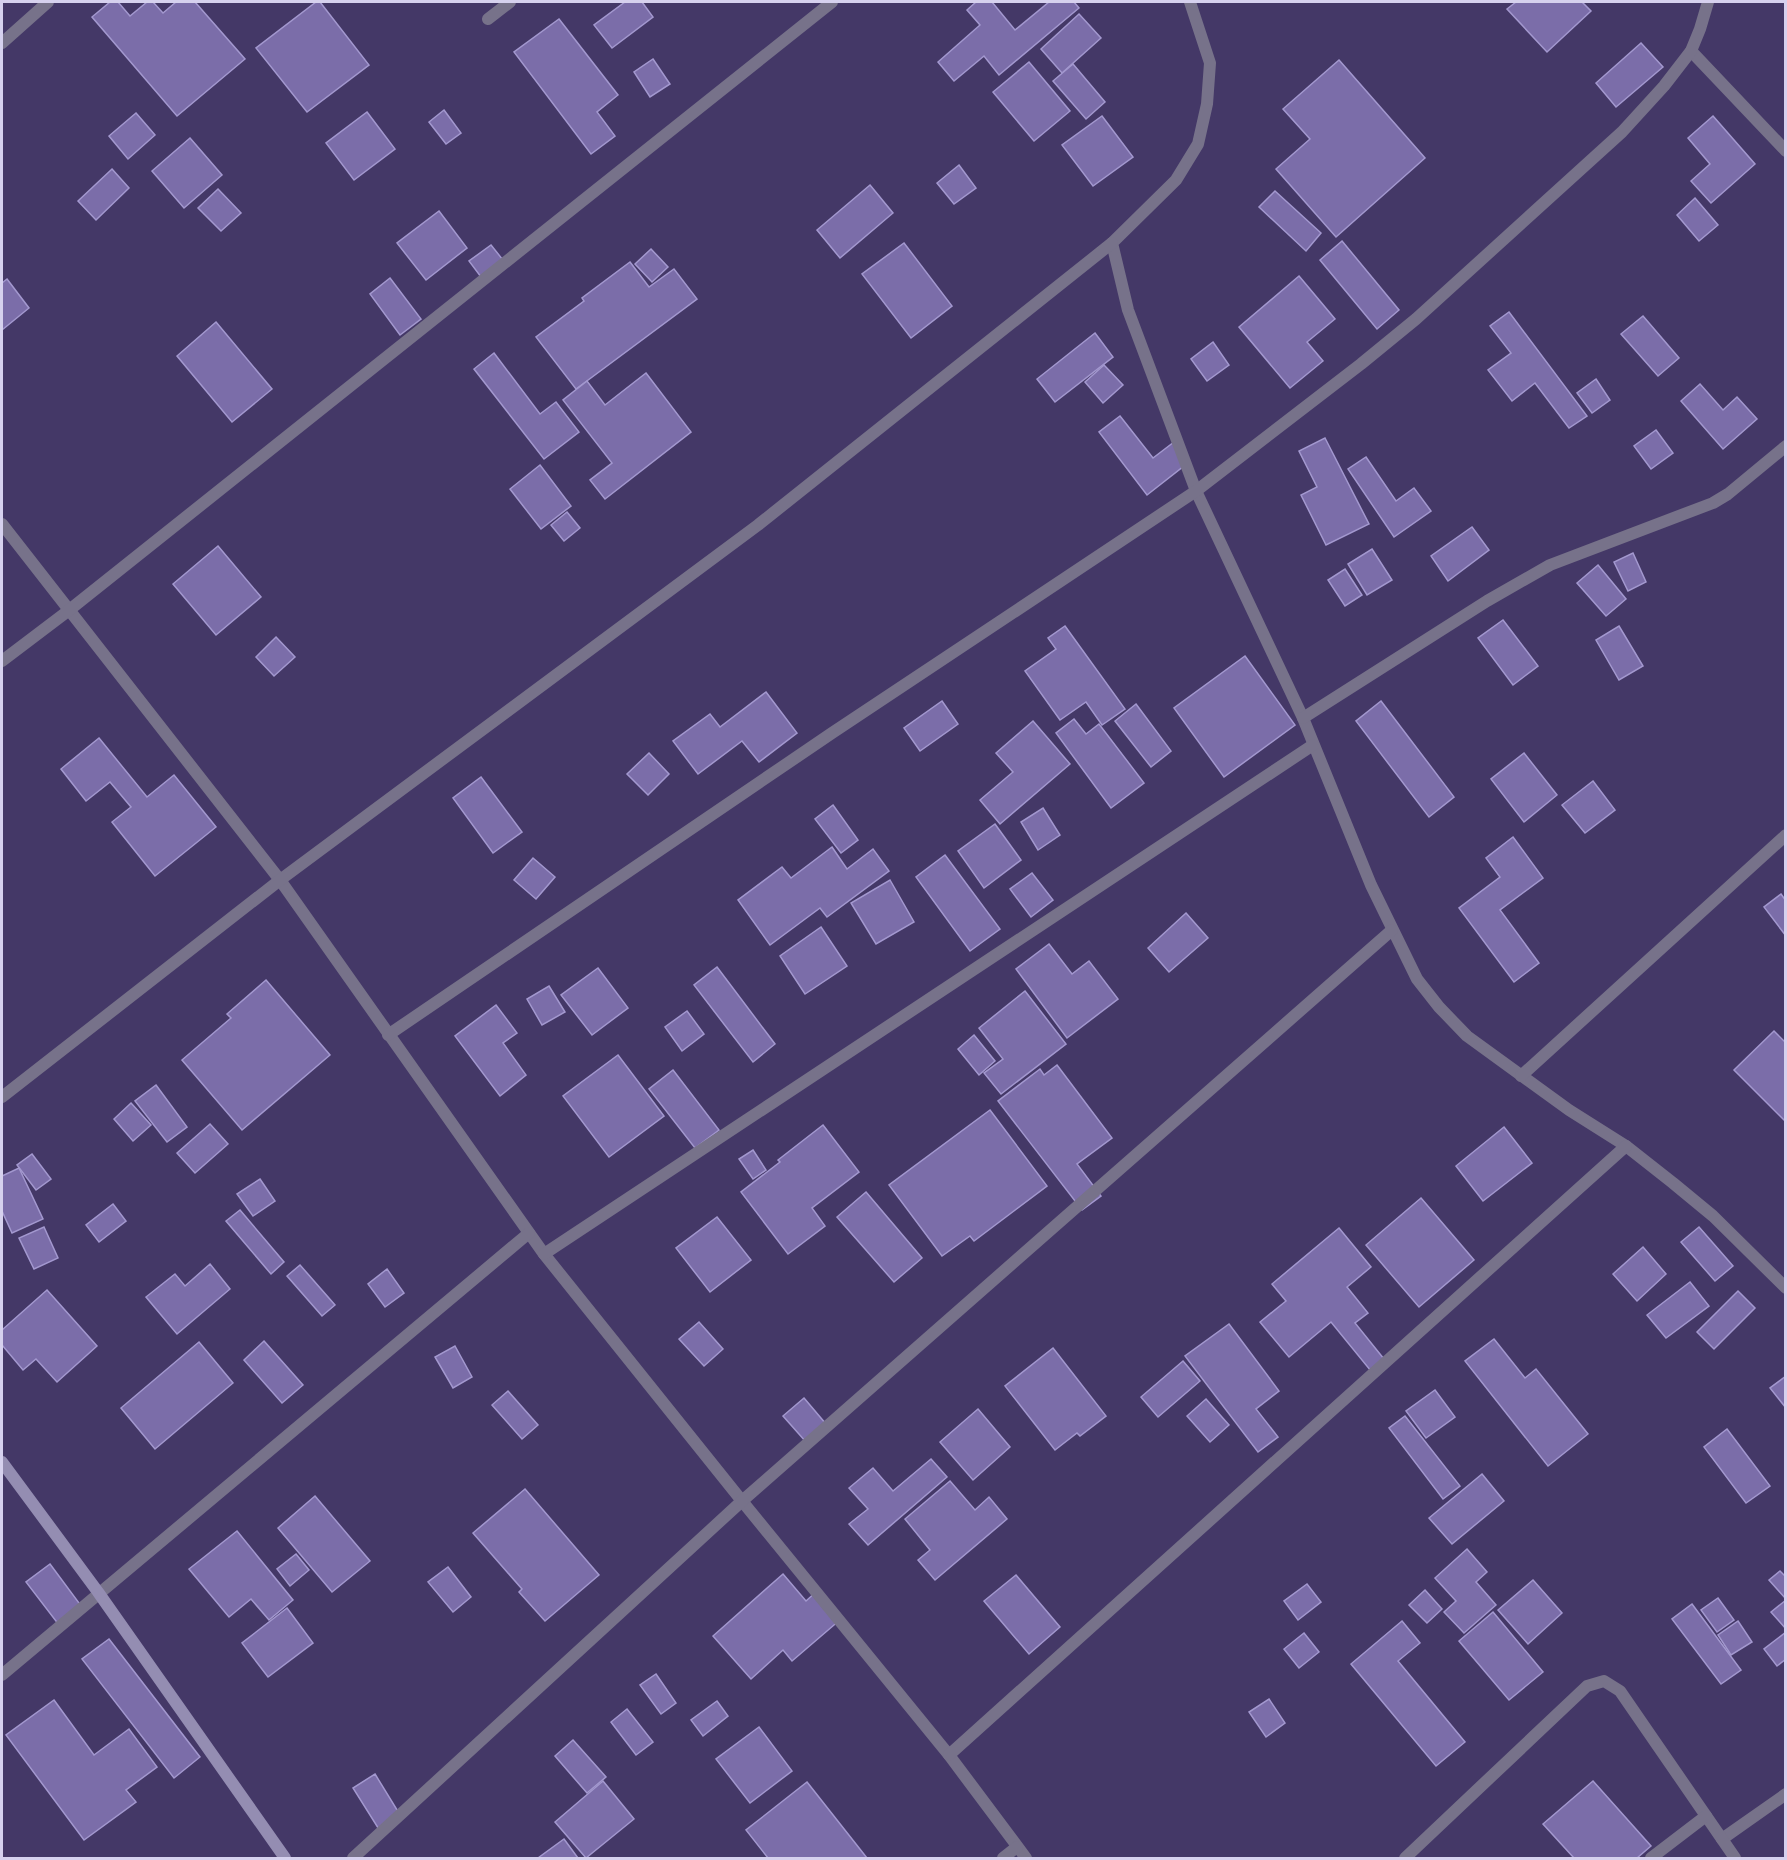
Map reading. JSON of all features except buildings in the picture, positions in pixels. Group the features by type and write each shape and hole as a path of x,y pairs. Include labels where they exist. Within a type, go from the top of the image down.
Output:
{"street":[{"path":"2,43 48,2"},
{"path":"488,19 510,2"},
{"path":"2,661 68,611 832,2"},
{"path":"2,1097 280,880 758,525 1112,243 1176,180 1198,144 1206,104 1210,63 1190,2"},
{"path":"388,1035 832,733 1196,491 1361,364 1416,319 1622,132 1664,86 1691,51 1708,2"},
{"path":"1691,51 1785,151"},
{"path":"1112,243 1128,310 1196,491 1303,718 1371,885 1418,979 1439,1007 1467,1036 1521,1076 1626,1146 1713,1216 1785,1288"},
{"path":"1303,718 1487,601 1550,565 1713,503 1728,494 1785,446"},
{"path":"2,524 280,880 544,1254 950,1755 1026,1858"},
{"path":"544,1254 1313,745"},
{"path":"1521,1076 1785,835"},
{"path":"354,1858 742,1501 1392,930"},
{"path":"950,1755 1626,1146"},
{"path":"2,1675 98,1592 529,1233"},
{"path":"2,1462 98,1592 285,1858"},
{"path":"1405,1858 1587,1686 1604,1682 1620,1691 1735,1858"},
{"path":"1722,1839 1785,1794"},
{"path":"1651,1858 1706,1816"},
{"path":"1003,1858 1017,1846"}]}
